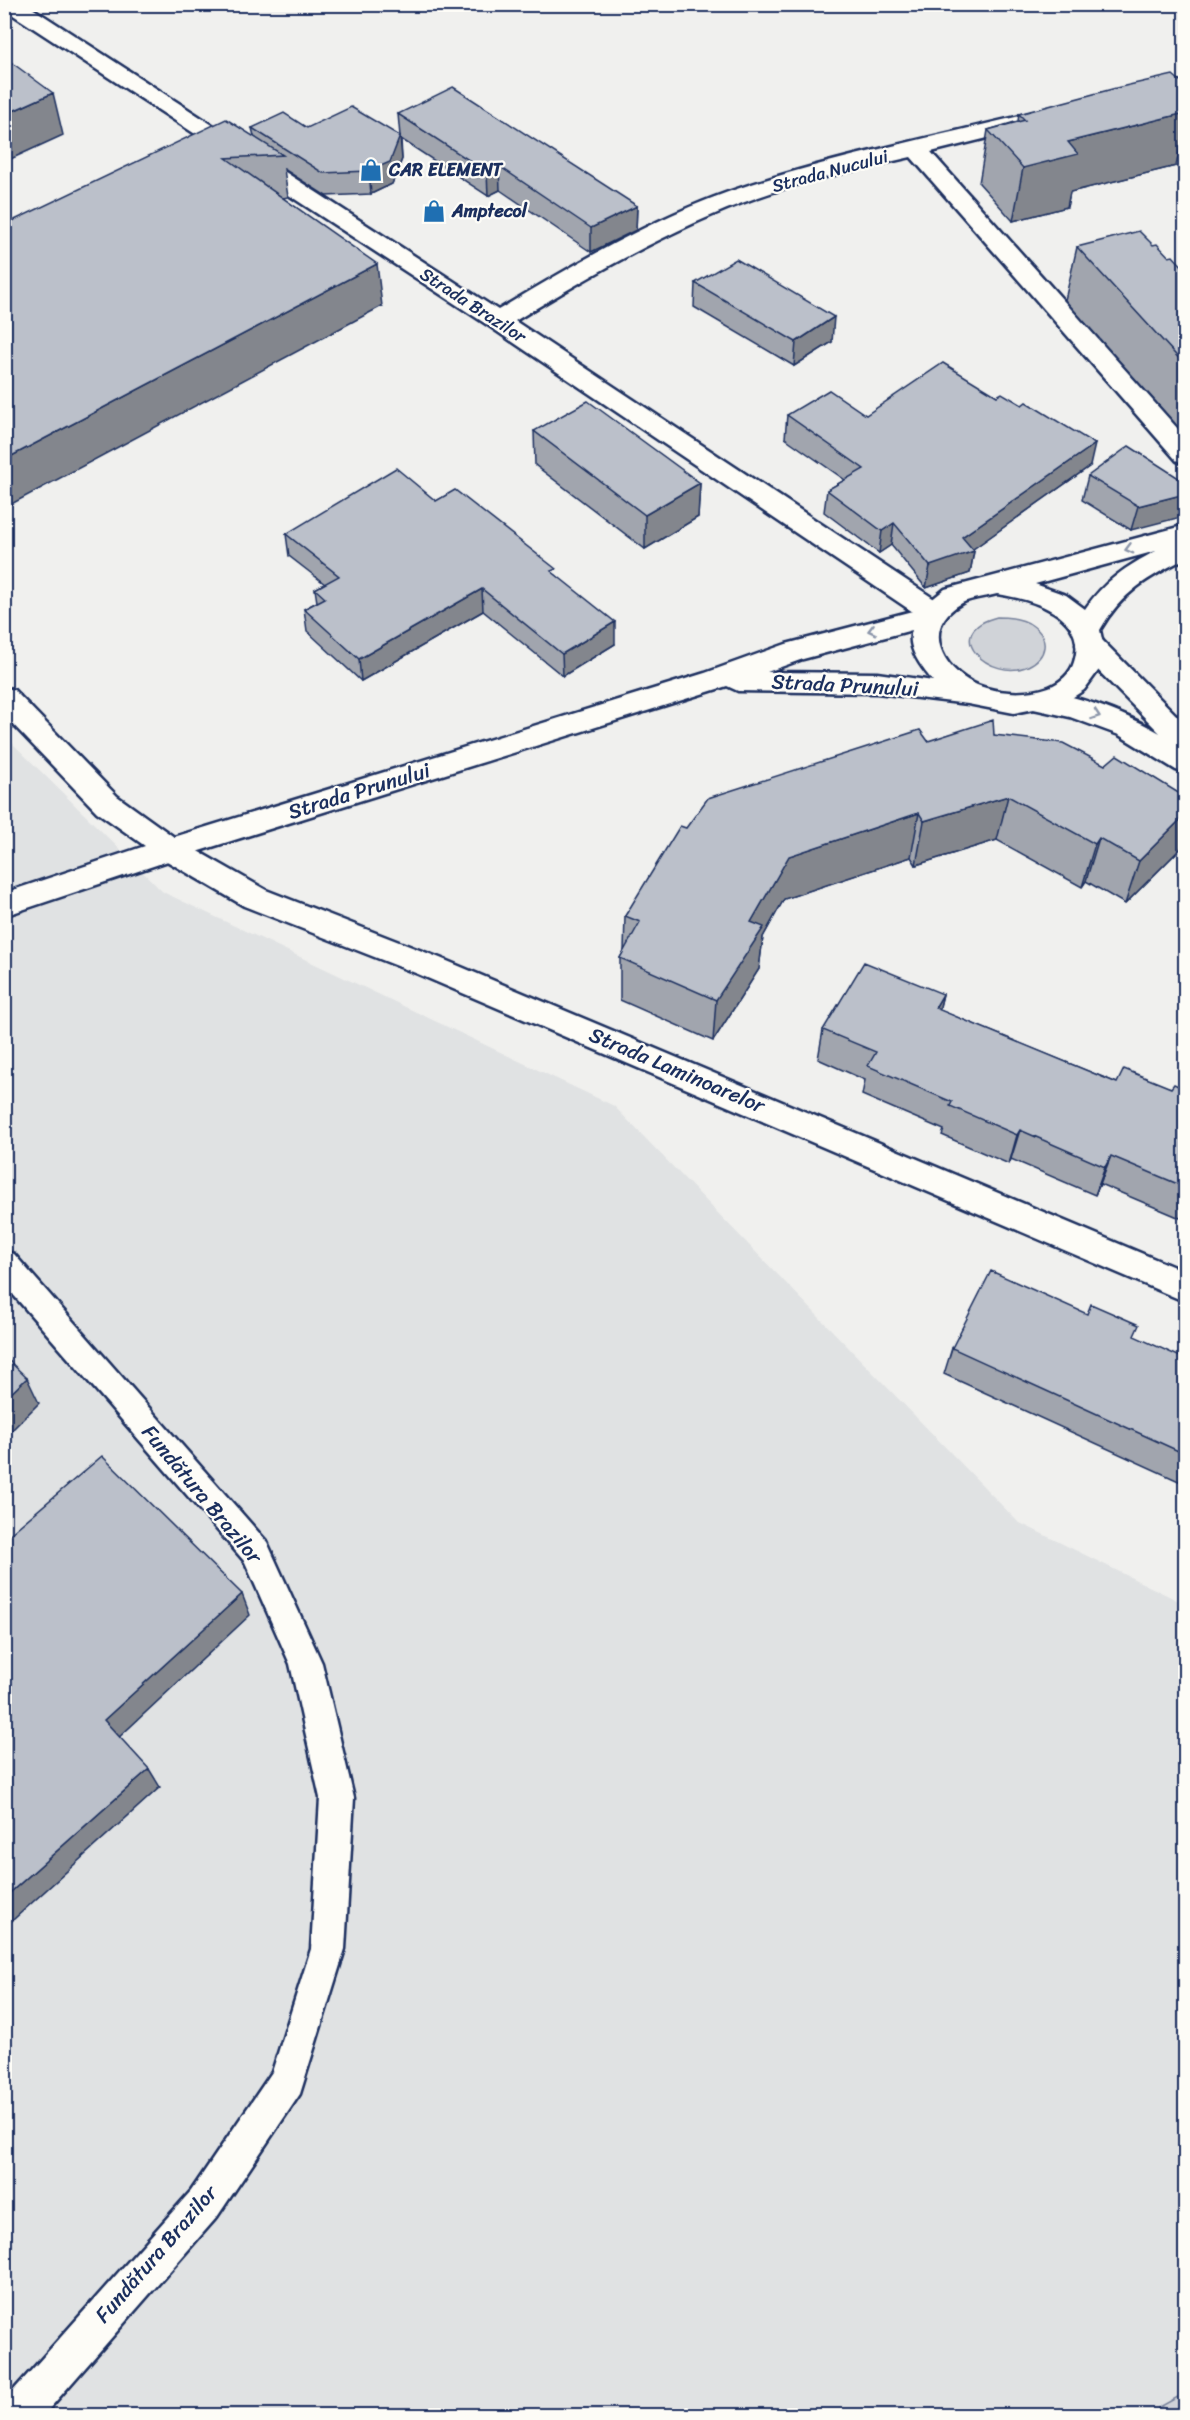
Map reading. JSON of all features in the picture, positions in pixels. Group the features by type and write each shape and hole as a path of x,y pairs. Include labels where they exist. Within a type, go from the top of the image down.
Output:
{"street":[{"name":"Strada Brazilor","path":"11,4 198,137 498,321 931,614"},
{"name":"Strada Nucului","path":"498,321 583,270 662,229 737,197 1051,115"},
{"path":"916,149 1185,455"},
{"path":"1185,534 997,585 960,592 944,601 931,614 922,633 925,651 934,669 952,685 975,696 1007,703 1039,701 1074,708 1130,728 1185,763"},
{"path":"1039,701 1062,693 1079,680 1089,663 1088,638 1110,592 1129,576 1185,548"},
{"path":"997,585 1041,594 1060,603 1075,616 1088,638 1185,743"},
{"name":"Strada Prunului","path":"4,905 170,849 715,680 796,651 931,614"},
{"name":"Strada Prunului","path":"715,680 877,683 975,696"},
{"name":"Strada Laminoarelor","path":"4,697 107,804 170,849 255,898 440,970 1185,1288"}],"lane":[{"name":"Fundătura Brazilor","path":"4,1263 256,1552 306,1663 337,1798 328,1949 287,2081 204,2204 17,2415"}],"shaded area":[{"path":"997,617 1029,623 1038,631 1044,642 1039,658 1028,666 1013,669 999,668 976,654 971,644 972,633 980,624"},
{"path":"4,735 163,892 614,1106 1018,1522 1185,1604 1186,2393 1158,2408 1156,2415 5,2415"},
{"path":"1185,2393 1185,2415 1156,2415 1158,2408"}],"building":[{"path":"4,57 53,93 4,115"},
{"path":"1173,75 1180,81 1185,79 1185,113 1068,142 1078,154 1023,168 988,130 1025,120 1019,114"},
{"path":"453,87 637,206 591,228 499,166 487,172 398,114"},
{"path":"351,107 400,136 390,162 369,171 323,173 252,128 284,113 307,128"},
{"path":"226,119 283,155 226,158 377,264 4,460 4,225"},
{"path":"1139,231 1153,245 1157,244 1169,257 1173,256 1185,269 1185,365 1077,247"},
{"path":"736,259 834,317 796,342 695,283"},
{"path":"943,363 997,396 1002,393 1022,405 1026,402 1095,444 962,537 974,551 930,566 894,523 882,531 827,490 864,469 787,415 829,390 866,415"},
{"path":"588,401 700,483 645,515 534,431"},
{"path":"1129,446 1185,482 1185,494 1138,506 1088,476"},
{"path":"396,468 436,501 455,490 556,569 551,571 615,622 562,654 482,589 359,659 304,609 325,598 315,589 339,576 286,534"},
{"path":"993,720 994,735 1063,743 1105,765 1117,755 1185,797 1185,815 1139,861 1099,838 1095,844 1008,796 924,821 919,813 789,856 751,922 764,927 716,1000 620,958 640,922 625,916 680,826 686,828 708,798 920,730 928,741"},
{"path":"864,962 943,994 935,1008 1117,1083 1124,1069 1171,1088 1174,1084 1185,1089 1185,1187 1111,1156 1105,1167 1020,1130 1017,1135 950,1106 952,1102 868,1066 876,1052 823,1030"},
{"path":"991,1271 1087,1314 1091,1304 1139,1325 1134,1336 1185,1359 1185,1454 952,1348"},
{"path":"4,1356 27,1378 4,1400"},
{"path":"102,1456 242,1594 104,1720 149,1769 4,1898 4,1539"}],"place":[{"name":"CAR ELEMENT","path":"371,170"},
{"name":"Amptecol","path":"434,211"}]}
